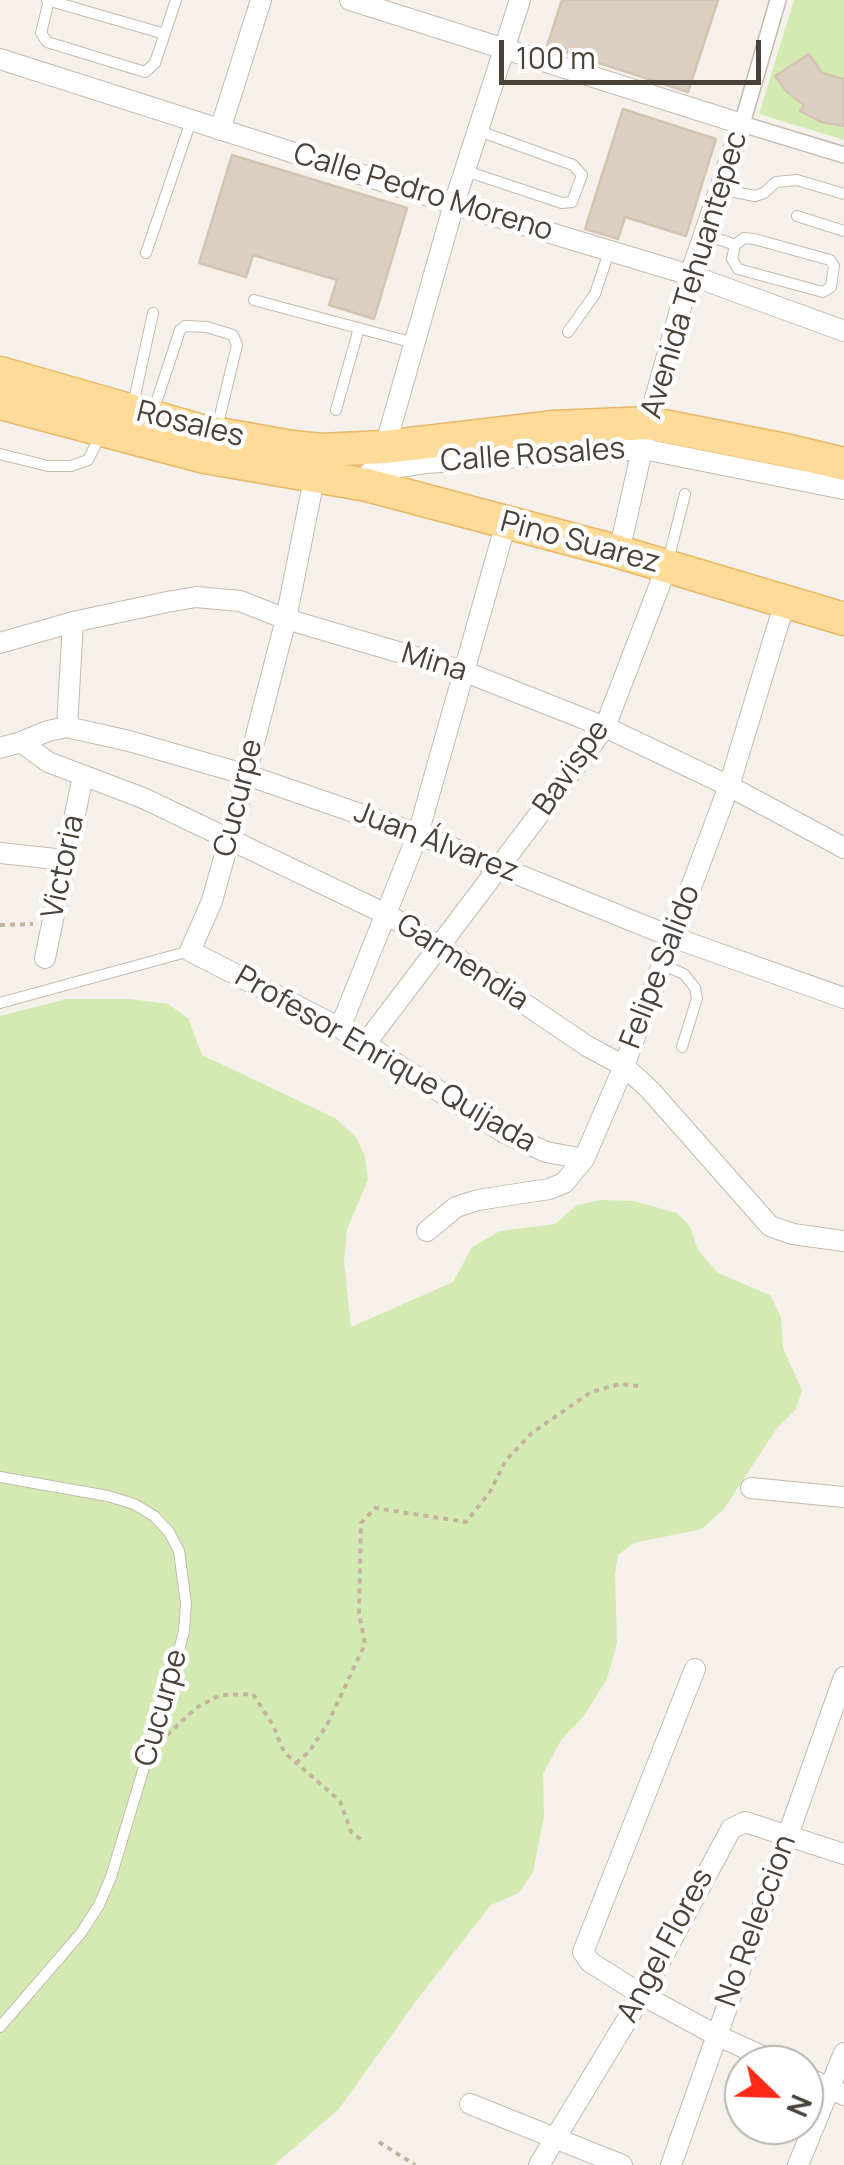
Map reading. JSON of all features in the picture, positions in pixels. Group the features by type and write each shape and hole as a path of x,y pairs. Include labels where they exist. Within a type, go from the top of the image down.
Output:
{"main road":[{"name":"Rosales","path":"0,373 325,469"},
{"name":"Rosales","path":"0,403 205,458 325,469 386,469"},
{"name":"Calle Rosales","path":"386,469 554,426 790,450 844,464"},
{"name":"Pino Suarez","path":"325,469 386,469 506,524 619,552 844,619"}],"street":[{"path":"220,130 261,0"},
{"path":"350,0 405,9 505,49 844,155"},
{"path":"386,469 414,343 520,0"},
{"name":"Avenida Tehuantepec","path":"619,552 690,275 742,124 778,0"},
{"name":"Calle Pedro Moreno","path":"0,59 843,326"},
{"name":"Calle Rosales","path":"646,436 844,489"},
{"name":"Cucurpe","path":"190,952 212,900 229,840 325,469"},
{"path":"340,1028 418,834 506,524"},
{"name":"Bavispe","path":"366,1043 604,727 667,566"},
{"name":"Mina","path":"0,643 74,622 196,597 240,601 286,619 463,671 604,727 730,786 844,848"},
{"name":"Felipe Salido","path":"427,1231 456,1208 478,1200 564,1183 584,1159 624,1066 730,786 786,602"},
{"path":"67,728 74,622"},
{"name":"Juan Álvarez","path":"17,746 48,730 67,728 129,740 244,774 418,834 672,937 844,998"},
{"name":"Garmendia","path":"17,746 48,762 144,798 388,915 440,946 587,1046 624,1066 650,1090 770,1226 844,1241"},
{"name":"Victoria","path":"45,958 83,776"},
{"path":"0,853 65,860"},
{"name":"Profesor Enrique Quijada","path":"190,952 340,1028 503,1132 546,1152 584,1159"},
{"path":"751,1488 844,1496"},
{"path":"694,1669 583,1952 596,1967 642,1995 738,2045"},
{"name":"No Releccion","path":"671,2165 844,1678"},
{"name":"Angel Flores","path":"539,2165 642,1995 731,1829 745,1822 844,1854"},
{"path":"798,2165 837,2092 844,2053"},
{"path":"470,2104 622,2165"}],"lane":[{"path":"165,34 48,0 41,33 47,42 145,72 155,63 165,34 176,0"},
{"path":"146,253 191,121"},
{"path":"466,172 562,203 572,202 582,174 573,165 479,131"},
{"path":"719,190 754,196 776,182 796,180 844,194"},
{"path":"798,216 844,231"},
{"path":"704,234 735,246"},
{"path":"744,238 754,239 830,260 834,266 831,288 822,292 738,269 732,259 735,246 744,238"},
{"path":"568,332 595,294 610,251"},
{"path":"254,300 414,343"},
{"path":"141,414 153,313"},
{"path":"141,414 180,330 186,326 208,327 232,335 237,345 216,434"},
{"path":"336,410 359,328"},
{"path":"0,454 48,466 70,466 88,460 102,430"},
{"path":"667,566 685,494"},
{"path":"0,1003 190,952"},
{"path":"662,964 684,974 695,988 697,998 682,1047"},
{"name":"Cucurpe","path":"0,1477 134,1504 154,1516 169,1532 184,1578 184,1632 124,1840 98,1905 60,1960 0,2027"}],"path":[{"path":"0,925 53,923"},
{"path":"296,1763 309,1752 327,1725 364,1644 359,1612 361,1524 375,1508 466,1522 490,1492 506,1460 532,1433 591,1392 620,1384 639,1386"},
{"path":"151,1747 196,1708 220,1694 253,1694 273,1725 284,1752 340,1802 351,1832 363,1840"},
{"path":"378,2142 415,2165"}],"green space":[{"path":"794,0 844,0 844,140 759,114"},
{"path":"66,999 131,999 168,1004 188,1018 202,1055 335,1118 356,1137 365,1156 368,1180 347,1229 344,1261 351,1327 453,1282 472,1247 500,1231 555,1224 577,1205 602,1200 634,1201 677,1213 690,1226 698,1250 718,1273 770,1295 781,1317 783,1348 802,1390 796,1409 777,1428 724,1509 702,1529 634,1543 618,1555 617,1643 607,1679 583,1717 561,1740 543,1774 544,1816 533,1872 519,1893 491,1905 339,2109 274,2165 0,2165 0,1016"}],"building":[{"path":"562,0 718,0 688,92 547,46"},
{"path":"809,54 822,73 844,79 844,126 821,122 800,111 804,105 775,76"},
{"path":"623,109 716,139 686,236 625,217 618,239 585,229"},
{"path":"232,155 407,208 374,319 329,305 337,280 253,255 246,277 199,263"}]}
